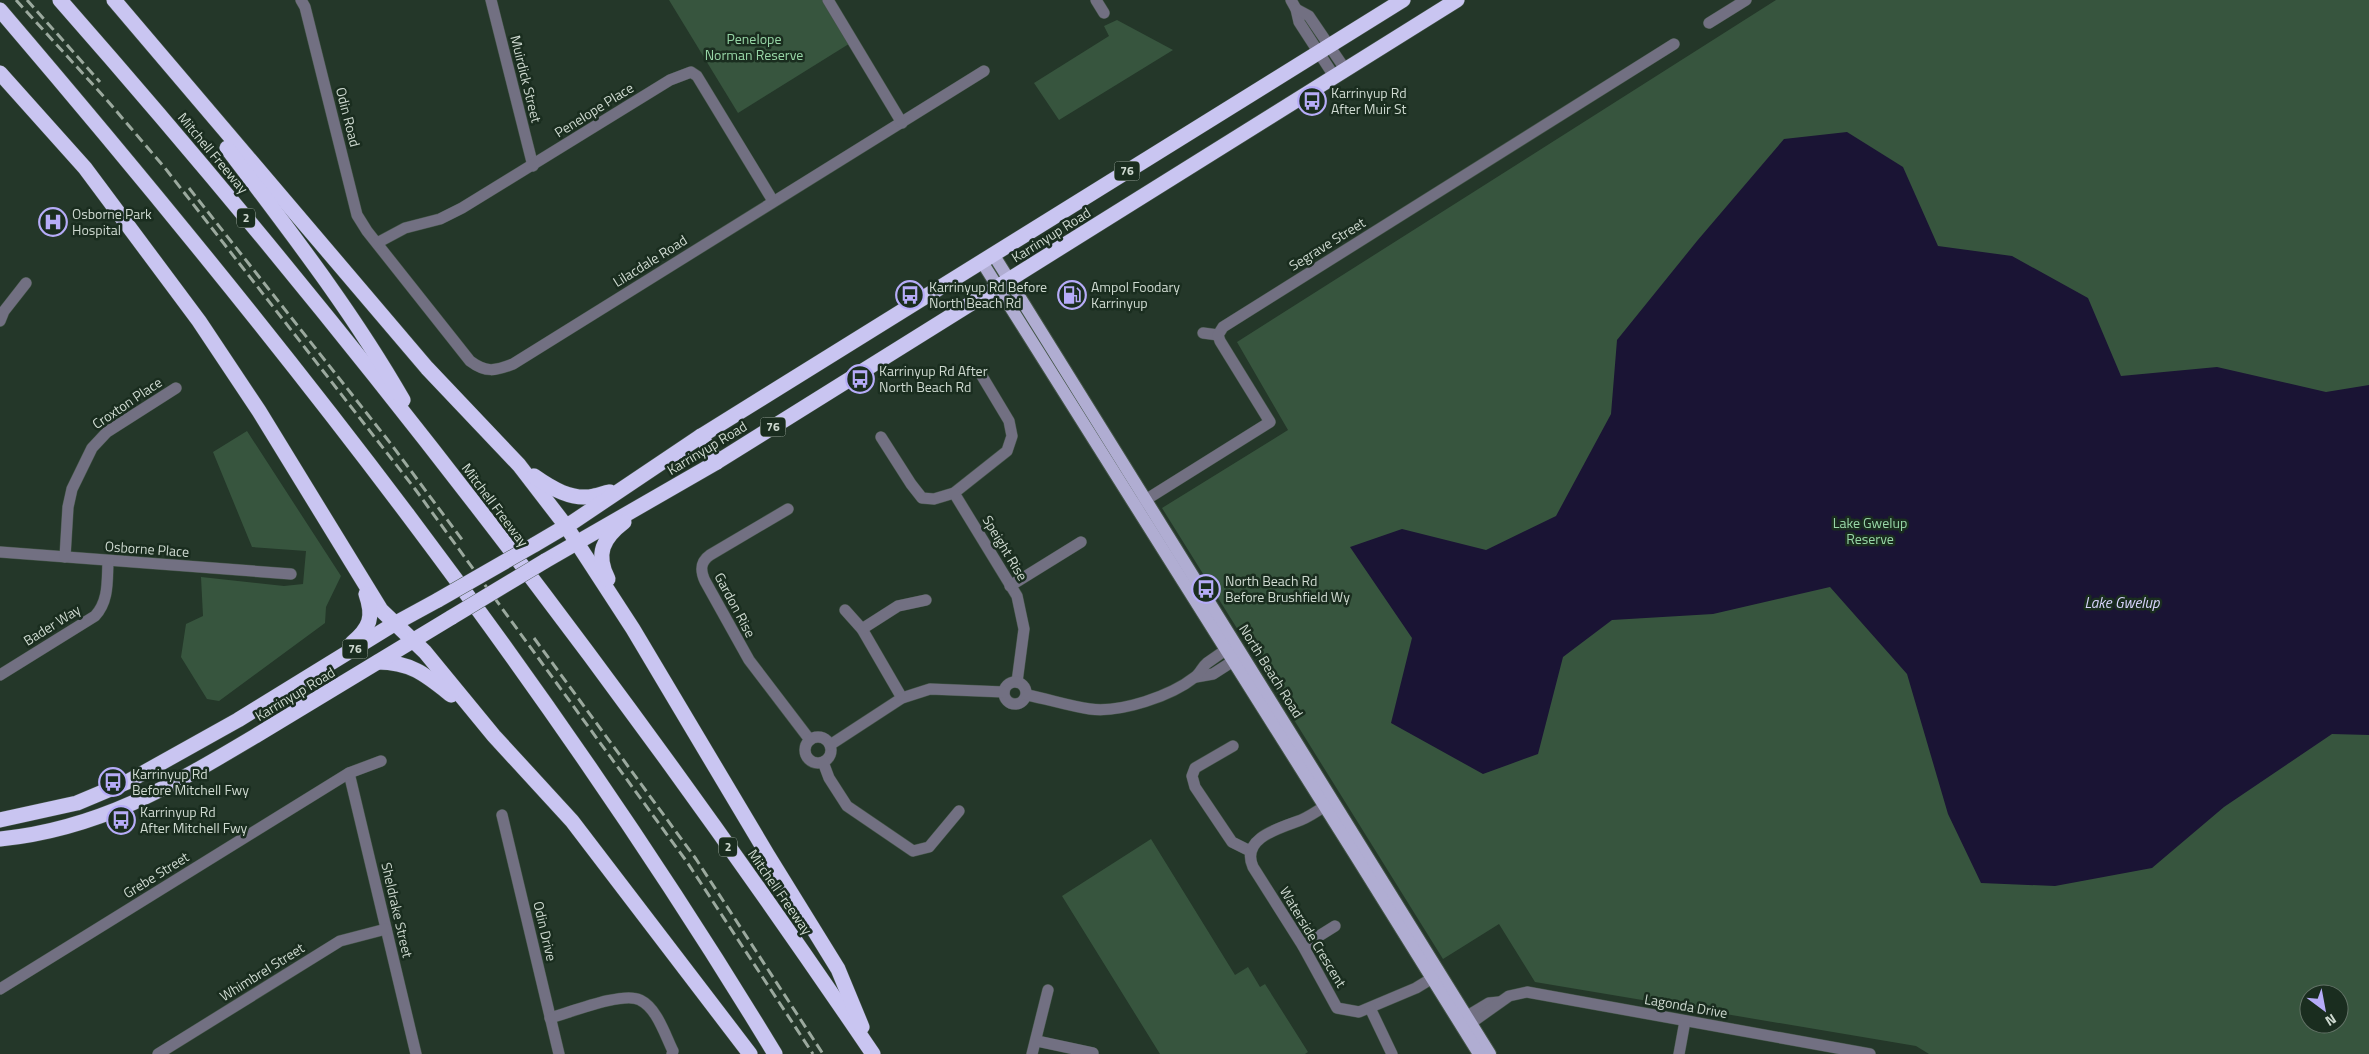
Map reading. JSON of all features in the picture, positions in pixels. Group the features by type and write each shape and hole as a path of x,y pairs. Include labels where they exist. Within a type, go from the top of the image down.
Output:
{"highway":[{"name":"Mitchell Freeway","path":"60,0 234,204 426,441 632,713 873,1054"},
{"path":"114,0 427,368 519,465 566,526 633,629 766,854 838,969 873,1054"},
{"name":"Karrinyup Road","path":"0,820 77,803 127,782 176,756 316,673 394,624 566,526 700,436 1403,0"},
{"name":"Karrinyup Road","path":"0,839 28,836 71,827 134,804 225,754 545,560 717,462 1457,0"},
{"path":"0,10 192,238 313,389 427,538 575,745 656,866 775,1054"},
{"path":"141,33 333,290 375,350 426,441"},
{"path":"0,73 85,168 198,321 259,411 380,610 413,640 572,821 750,1054"},
{"path":"700,436 717,462"},
{"path":"519,465 560,492 589,497 620,491"},
{"path":"633,629 606,576 602,564 602,547 606,540 621,525 666,492"},
{"path":"316,673 363,634 368,626 371,614 363,583"},
{"path":"378,662 407,664 429,677 478,716"},
{"path":"77,803 131,790 134,795 134,804"}],"main road":[{"name":"North Beach Road","path":"988,258 1465,1022 1490,1054"},
{"name":"North Beach Road","path":"1465,1022 1479,1054"}],"street":[{"name":"Muirdick Street","path":"491,0 533,166"},
{"path":"828,0 902,123"},
{"path":"1096,0 1104,13"},
{"path":"1709,23 1746,0"},
{"name":"Odin Road","path":"304,2 357,215 367,231"},
{"path":"1294,4 1309,16 1324,49 1339,72"},
{"name":"Segrave Street","path":"1218,335 1223,327 1674,44"},
{"name":"Lilacdale Road","path":"367,231 470,361 480,368 491,371 513,364 984,71"},
{"name":"Penelope Place","path":"377,243 405,228 440,219 533,166 670,80 691,72 697,76 773,201"},
{"path":"0,321 4,311 26,283"},
{"path":"1141,503 1270,422 1218,335 1203,333"},
{"path":"881,437 910,484 922,498 934,498 954,493 1007,451 1012,436 1009,422 982,376"},
{"name":"Croxton Place","path":"65,557 70,498 92,448 107,432 176,388"},
{"name":"Speight Rise","path":"954,493 1017,596 1024,629 1017,682"},
{"name":"Gardon Rise","path":"788,509 710,554 702,562 701,570 705,581 749,660 810,740"},
{"path":"1010,586 1081,542"},
{"name":"Osborne Place","path":"0,552 108,562 291,574"},
{"name":"Bader Way","path":"0,675 95,616 102,609 106,598 108,562"},
{"path":"862,629 898,606 926,600"},
{"path":"845,610 862,629 902,698"},
{"path":"1027,695 1090,709 1114,708 1161,695 1196,677 1213,674 1235,653"},
{"path":"1017,682 1023,685 1027,695 1022,702 1014,704 1006,700 1004,692 1007,686 1017,682"},
{"path":"830,745 902,698 930,689 1004,692"},
{"path":"824,738 830,745 830,753 823,762 814,762 807,756 805,748 810,740 824,738"},
{"path":"1233,746 1195,768 1192,776 1195,787 1232,842 1250,851 1256,841 1288,823 1302,820 1327,800"},
{"name":"Grebe Street","path":"0,989 349,773 381,761"},
{"path":"823,762 830,778 847,806 913,852 929,847 959,811"},
{"name":"Sheldrake Street","path":"349,773 416,1054"},
{"name":"Odin Drive","path":"502,815 559,1054"},
{"name":"Waterside Crescent","path":"1250,851 1253,867 1302,946 1337,1008 1360,1012 1436,976"},
{"path":"1302,946 1335,926"},
{"name":"Whimbrel Street","path":"158,1054 340,941 386,929"},
{"path":"1032,1054 1037,1041 1048,990"},
{"name":"Lagonda Drive","path":"1465,1022 1489,1002 1499,1002 1518,992 1527,992 1870,1054"},
{"path":"550,1018 621,998 634,998 644,1003 651,1011 662,1028 673,1051 672,1054"},
{"path":"1370,1008 1392,1054"},
{"path":"1679,1054 1685,1021"},
{"path":"1037,1041 1093,1053"}],"green space":[{"name":"Penelope Norman Reserve","path":"669,0 823,0 852,42 738,113"},
{"name":"Lake Gwelup Reserve","path":"1776,0 2369,0 2369,1054 1929,1054 1916,1046 1535,982 1499,924 1443,959 1162,508 1288,430 1237,342"},
{"path":"1117,20 1173,50 1059,120 1034,83 1109,36 1104,26"},
{"path":"247,431 341,576 326,607 325,623 219,701 207,699 181,657 186,624 203,616 201,577 284,586 303,584 306,551 252,547 213,452"},
{"path":"1151,839 1235,975 1248,967 1260,987 1265,984 1308,1052 1305,1054 1160,1054 1062,896"}],"water":[{"name":"Lake Gwelup","path":"1847,132 1903,167 1938,246 2012,256 2088,298 2121,376 2217,367 2326,392 2369,385 2369,735 2332,734 2224,807 2152,868 2055,886 1981,883 1948,814 1907,674 1830,587 1713,614 1612,620 1563,657 1538,754 1483,774 1391,723 1412,638 1350,547 1402,529 1486,550 1556,516 1611,414 1617,340 1697,241 1784,139"}],"railway":[{"path":"16,0 106,99 165,168 415,489 687,862 813,1054"},
{"path":"27,0 100,82"},
{"path":"189,188 391,444 463,541"},
{"path":"534,638 696,859 823,1054"}],"place":[{"name":"Karrinyup Rd After Muir St","path":"1312,101"},
{"name":"Osborne Park Hospital","path":"53,222"},
{"name":"Karrinyup Rd Before North Beach Rd","path":"910,295"},
{"name":"Ampol Foodary Karrinyup","path":"1072,295"},
{"name":"Karrinyup Rd After North Beach Rd","path":"860,379"},
{"name":"North Beach Rd Before Brushfield Wy","path":"1206,589"},
{"name":"Karrinyup Rd Before Mitchell Fwy","path":"113,782"},
{"name":"Karrinyup Rd After Mitchell Fwy","path":"121,820"}]}
